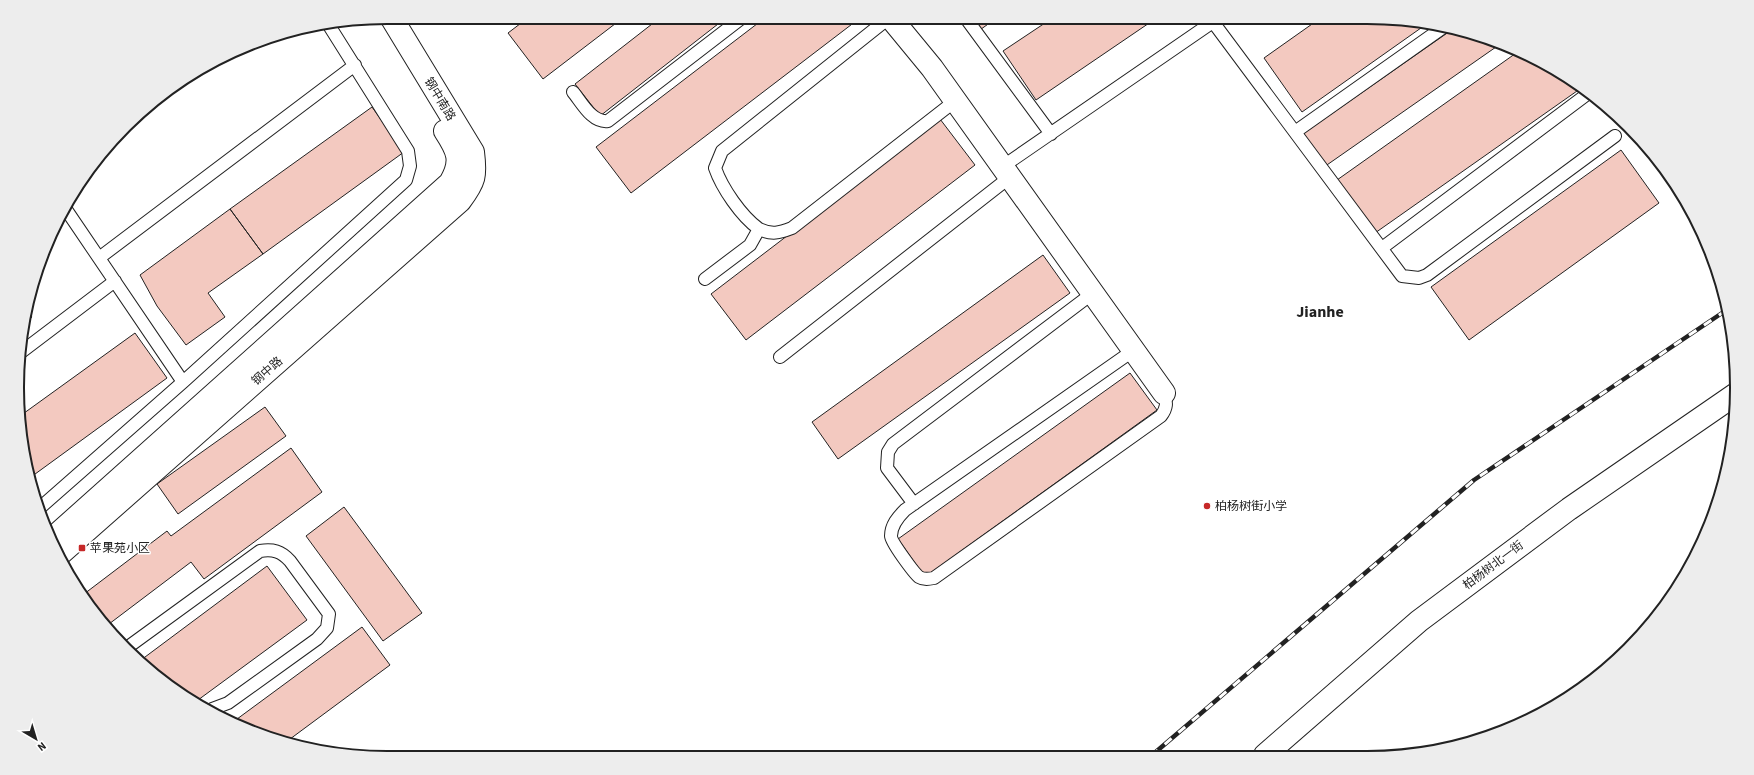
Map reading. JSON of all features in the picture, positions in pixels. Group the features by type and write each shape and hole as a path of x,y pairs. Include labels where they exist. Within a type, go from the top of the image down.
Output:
{"street":[{"name":"钢中南路","path":"380,24 455,147 464,179 475,169 473,152 394,24"},
{"path":"896,24 932,68 1164,393"},
{"name":"钢中路","path":"56,536 450,184 464,179 460,201 63,551"},
{"name":"柏杨树北一街","path":"1270,751 1419,621 1569,509 1730,398"},
{"name":"柏杨树北一街","path":"1289,751 1423,634 1576,520 1729,412"}],"lane":[{"path":"573,92 596,120 603,122 608,121 734,24"},
{"path":"881,24 722,151 715,168 720,182 750,223 768,233 779,233 792,228 955,101"},
{"path":"970,24 1051,134"},
{"path":"780,357 1051,134 1211,24"},
{"path":"1220,24 1295,132 1402,276 1419,278 1427,275 1615,136"},
{"path":"43,505 183,382 406,180 410,166 408,151 331,29"},
{"path":"1295,132 1438,31"},
{"path":"99,258 354,65"},
{"path":"1382,248 1584,96"},
{"path":"68,214 183,382"},
{"path":"705,279 750,245 759,229"},
{"path":"26,348 115,281"},
{"path":"914,504 887,468 888,452 893,444 1093,293"},
{"path":"1134,350 914,504 898,517 892,528 891,538 920,577 928,579 934,578 1161,416 1166,409 1167,401 1164,393"},
{"path":"130,645 260,550 271,549 283,553 329,614 327,628 317,639 228,703 216,708"}],"building":[{"path":"520,24 615,24 543,79 508,33"},
{"path":"652,24 718,24 600,116 575,84"},
{"path":"757,24 852,24 631,193 596,147"},
{"path":"971,24 988,24 977,32"},
{"path":"1044,24 1148,24 1036,100 1003,51"},
{"path":"1312,24 1366,24 1421,28 1302,112 1264,58"},
{"path":"1447,33 1461,36 1495,48 1324,167 1301,135"},
{"path":"1513,55 1527,61 1577,91 1375,233 1337,180"},
{"path":"372,107 404,152 263,254 230,209"},
{"path":"940,119 975,165 746,340 711,294"},
{"path":"1621,150 1659,203 1469,340 1431,287"},
{"path":"230,209 263,254 208,293 225,317 186,345 157,306 140,275"},
{"path":"1043,255 1070,293 838,459 812,422"},
{"path":"135,333 167,378 34,474 27,435 25,412"},
{"path":"1130,373 1157,410 925,577 898,539"},
{"path":"265,407 286,436 178,514 157,484"},
{"path":"291,448 322,492 204,579 191,562 111,623 87,592 167,531 171,536"},
{"path":"344,507 422,613 383,641 306,536"},
{"path":"267,566 307,620 200,698 166,676 144,658"},
{"path":"362,627 390,665 291,738 238,719"}],"railway":[{"path":"1157,751 1474,480 1722,313"}],"place":[{"name":"柏杨树街小学","path":"1207,506"},
{"name":"苹果苑小区","path":"82,548"}],"district":[{"name":"Jianhe","path":"1320,311"}]}
